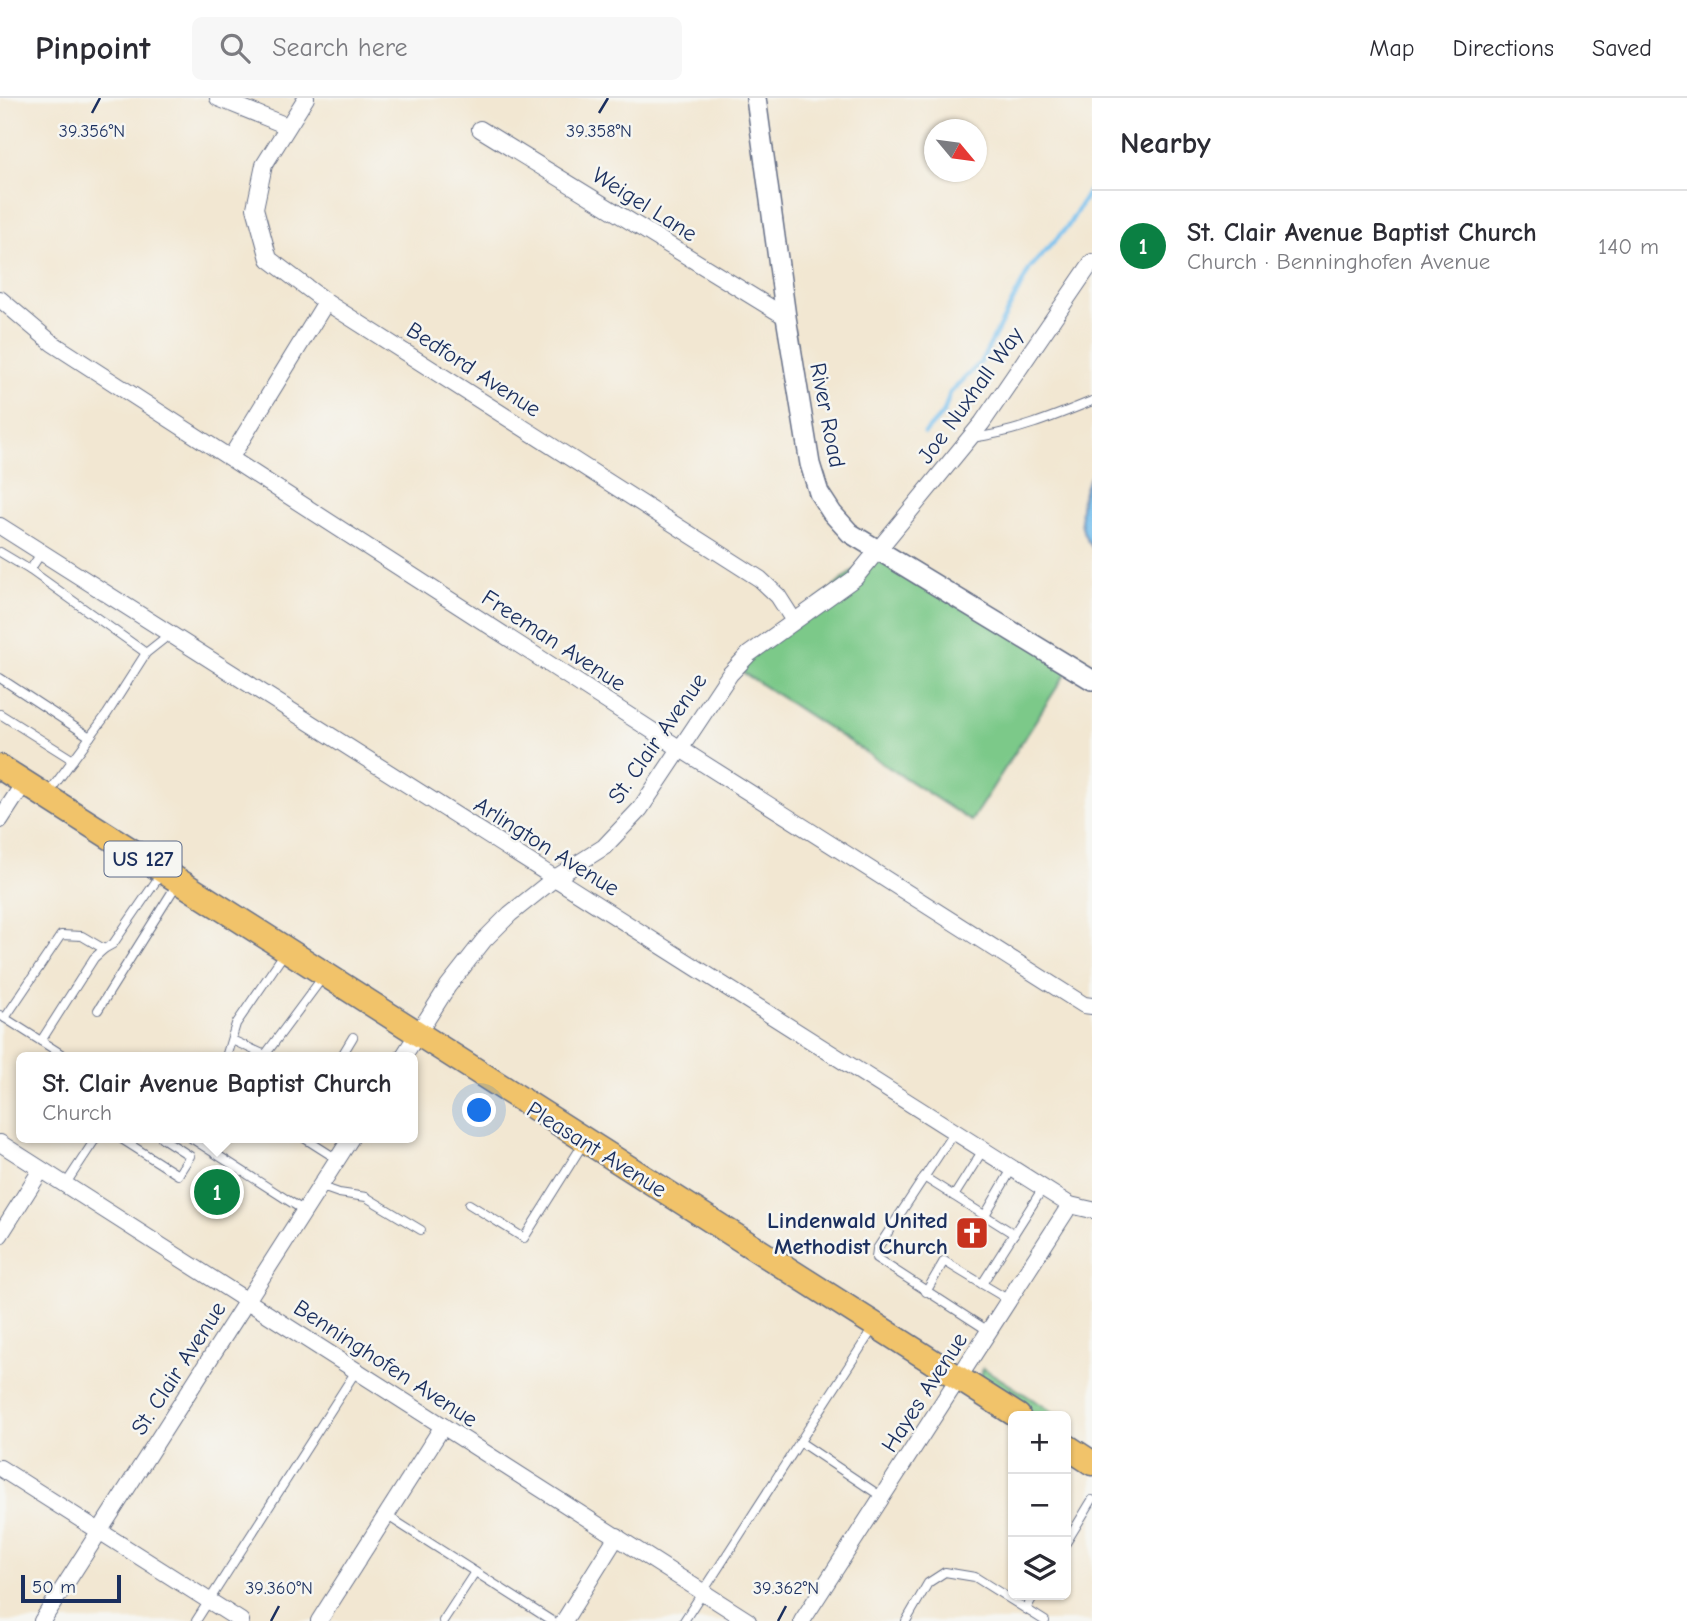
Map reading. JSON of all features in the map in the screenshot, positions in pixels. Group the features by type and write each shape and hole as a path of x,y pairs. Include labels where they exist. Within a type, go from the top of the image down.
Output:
{"main road":[{"name":"Pleasant Avenue","path":"0,767 584,1142 1010,1411"},
{"path":"1071,1449 1092,1463"}],"street":[{"path":"218,98 287,127"},
{"name":"Bedford Avenue","path":"306,98 264,164 255,208 269,259 326,302 760,579 778,596 794,621"},
{"name":"River Road","path":"756,98 786,317 810,464 819,493 850,533 1092,680"},
{"name":"Weigel Lane","path":"480,129 786,317"},
{"name":"Joe Nuxhall Way","path":"878,550 970,438 1092,262"},
{"path":"231,457 326,302"},
{"name":"Freeman Avenue","path":"1,303 52,342 679,748 1084,1005 1092,1006"},
{"name":"Arlington Avenue","path":"0,526 1070,1205"},
{"name":"St. Clair Avenue","path":"406,1052 448,986 484,940 510,914 555,878 604,847 640,809 730,674 749,654 855,578 878,550"},
{"path":"0,820 24,783"},
{"name":"Benninghofen Avenue","path":"0,1143 748,1621"},
{"name":"St. Clair Avenue","path":"42,1621 348,1143"},
{"path":"0,1236 41,1170"},
{"path":"1070,1205 1092,1209"},
{"name":"Hayes Avenue","path":"802,1621 1070,1205"},
{"path":"319,1621 443,1426"},
{"path":"0,1468 241,1621"},
{"path":"564,1621 617,1536"}],"lane":[{"path":"970,438 1017,428 1092,401"},
{"path":"0,552 30,570 146,653"},
{"path":"30,570 42,552"},
{"path":"46,797 146,653 170,634"},
{"path":"0,678 90,737"},
{"path":"0,714 73,760"},
{"path":"41,1041 93,958 120,937 171,876"},
{"path":"98,1010 171,876"},
{"path":"58,1052 2,1017 61,935 82,936 104,949"},
{"path":"228,1052 236,1024 286,950"},
{"path":"267,1052 325,975"},
{"path":"344,1052 353,1037"},
{"path":"232,1040 258,1052"},
{"path":"954,1132 876,1254 878,1262 990,1332"},
{"path":"468,1204 524,1238 584,1142"},
{"path":"65,1185 93,1143"},
{"path":"128,1143 178,1175 200,1144 303,1210"},
{"path":"170,1143 190,1156"},
{"path":"312,1143 337,1159"},
{"path":"954,1196 983,1150"},
{"path":"985,1216 1012,1169"},
{"path":"925,1177 1014,1234"},
{"path":"320,1186 339,1193 366,1196 421,1230"},
{"path":"982,1284 1043,1188"},
{"path":"926,1292 944,1261 1009,1300"},
{"path":"684,1621 875,1325"},
{"path":"196,1621 356,1371"},
{"path":"800,1442 882,1497"},
{"path":"1070,1537 1092,1500"},
{"path":"386,1515 552,1621"},
{"path":"443,1621 475,1572"},
{"path":"906,1621 928,1583 946,1572 975,1577 1045,1621"},
{"path":"1026,1609 1031,1600"}],"green space":[{"path":"878,550 1070,667 971,821 736,668"},
{"path":"983,1368 1051,1411 1028,1411 980,1381"}],"water":[{"path":"1092,474 1092,547 1083,530 1081,511 1084,491"}],"waterway":[{"path":"925,433 944,412 950,393 981,362 1030,268 1068,226 1092,186"}],"place":[{"name":"St. Clair Avenue Baptist Church","path":"217,1192"},
{"name":"Lindenwald United Methodist Church","path":"972,1233"}]}
